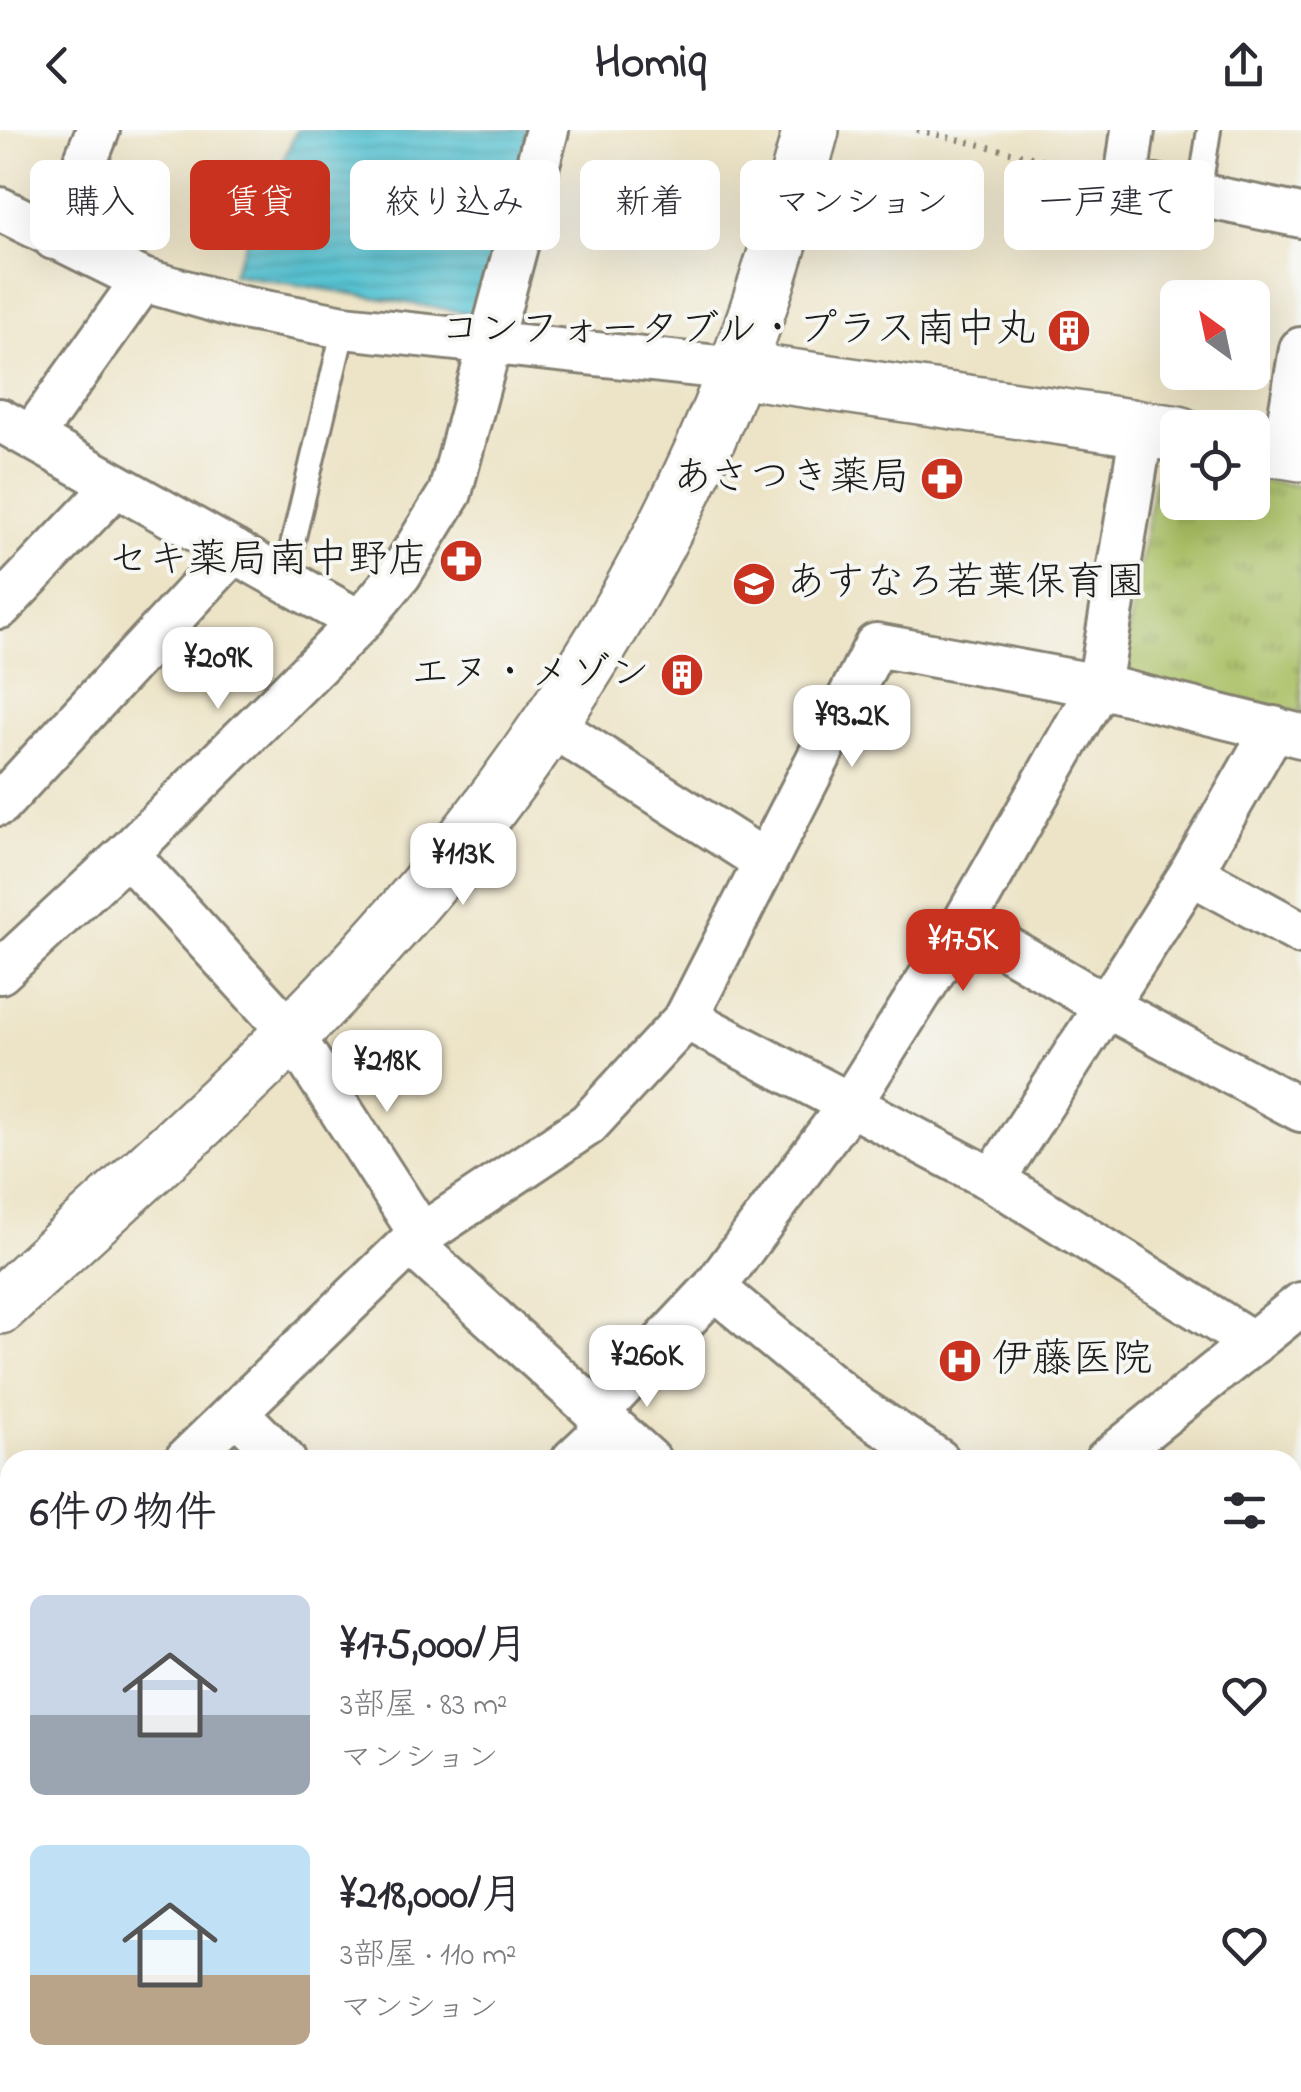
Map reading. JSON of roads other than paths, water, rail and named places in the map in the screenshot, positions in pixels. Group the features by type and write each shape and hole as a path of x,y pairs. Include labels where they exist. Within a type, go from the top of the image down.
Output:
{"street":[{"path":"86,160 98,130"},
{"path":"0,972 127,854 360,622 400,574 450,493 548,130"},
{"path":"0,1306 291,1033 428,883 551,724 618,615 684,486 736,369 776,255 811,130"},
{"path":"1129,160 1133,130"},
{"path":"1214,198 1301,216"},
{"path":"0,210 30,226"},
{"path":"79,250 143,280 238,307 344,327 736,369 1160,431 1099,686 964,924 850,1104 714,1288 580,1450"},
{"path":"143,280 16,428 360,622"},
{"path":"1279,449 1301,349"},
{"path":"0,607 116,485"},
{"path":"0,804 234,551"},
{"path":"196,1450 416,1240 588,1124 686,1018 876,644 1099,686 1287,732 1191,873 994,1180"},
{"path":"551,724 764,861"},
{"path":"127,854 291,1033 416,1240 638,1450"},
{"path":"1191,873 1301,932"},
{"path":"964,924 1106,1006 1301,1110"},
{"path":"686,1018 994,1180 1254,1343"},
{"path":"714,1288 857,1407 923,1450"},
{"path":"1120,1450 1301,1304"},
{"path":"236,1412 274,1450"}],"lane":[{"path":"1204,160 1209,130"},
{"path":"284,580 344,327"}],"water":[{"path":"297,130 528,130 520,160 350,160 350,250 498,250 481,315 232,274 243,250 330,250 330,160 283,160"}],"place":[{"name":"コンフォータブル・プラス南中丸","path":"1069,331"},
{"name":"あさつき薬局","path":"942,479"},
{"name":"セキ薬局南中野店","path":"461,561"},
{"name":"あすなろ若葉保育園","path":"754,584"},
{"name":"エヌ・メゾン","path":"682,675"},
{"name":"伊藤医院","path":"960,1361"}]}
